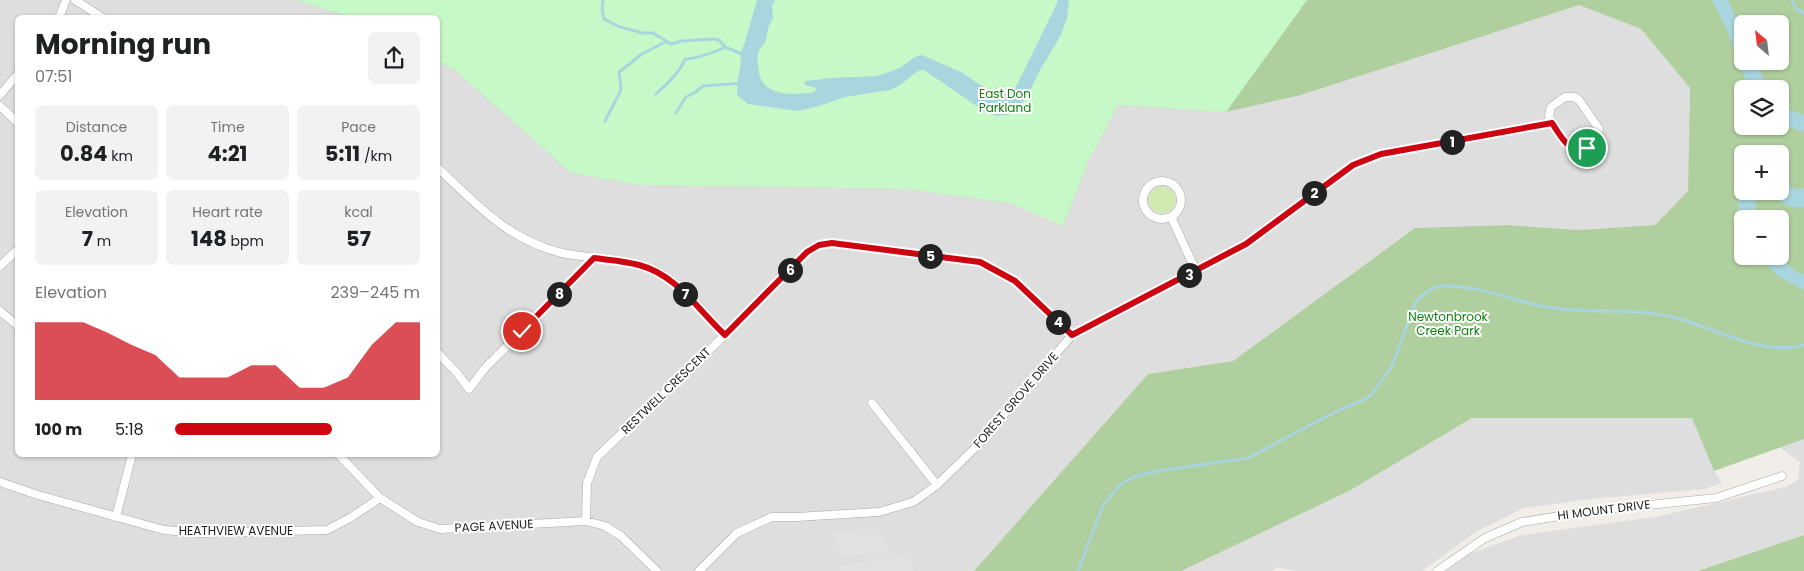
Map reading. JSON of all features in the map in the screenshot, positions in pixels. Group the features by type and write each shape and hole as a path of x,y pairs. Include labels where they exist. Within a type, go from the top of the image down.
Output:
{"street":[{"path":"60,15 66,0"},
{"path":"75,0 98,15"},
{"path":"0,96 15,78"},
{"path":"1565,97 1574,97 1582,104 1597,124 1599,135 1593,145 1580,150 1573,150 1552,123 1549,115 1551,107 1565,97"},
{"path":"0,106 15,120"},
{"name":"FOREST GROVE DRIVE","path":"700,571 737,533 772,517 879,512 913,502 938,484 977,446 1072,335 1246,244 1353,165 1381,154 1552,123"},
{"path":"440,170 486,214 515,235 561,252 640,265 665,276 677,285 725,335"},
{"path":"1155,182 1168,182 1178,189 1182,202 1180,208 1171,218 1159,219 1153,217 1145,209 1143,196 1155,182"},
{"path":"1171,218 1196,271"},
{"name":"RESTWELL CRESCENT","path":"586,521 587,483 597,457 725,335 807,252 819,245 832,243 980,262 1015,281 1072,335"},
{"path":"0,266 15,252"},
{"path":"440,354 469,389 486,368 594,258"},
{"path":"0,312 15,324"},
{"path":"872,403 938,484"},
{"path":"116,517 131,457"},
{"name":"PAGE AVENUE","path":"341,457 380,498 418,522 440,528 586,521 605,526 621,536 657,571"},
{"name":"HI MOUNT DRIVE","path":"1437,571 1484,538 1522,522 1591,511 1716,498 1782,476"},
{"name":"HEATHVIEW AVENUE","path":"0,482 38,495 164,530 200,534 327,530 350,518 380,498"}],"shaded area":[{"path":"0,0 296,0 344,15 15,15 15,457 440,457 440,62 639,185 907,189 1010,203 1062,226 1090,158 1118,105 1226,112 1301,95 1579,5 1641,29 1690,88 1688,191 1655,225 1579,230 1506,225 1415,228 1233,361 1148,374 974,571 0,571"},
{"path":"1472,418 1692,418 1714,471 1722,483 1704,489 1590,499 1524,508 1477,531 1422,571 1296,571 1277,567 1272,571 1181,571 1349,491"},
{"path":"1804,439 1804,535 1698,571 1446,571 1469,554 1522,535 1655,517 1786,487 1798,480 1800,462 1779,447"},
{"path":"877,529 892,553 842,556 831,533"},
{"path":"910,555 913,571 840,571 839,566"}],"green space":[{"name":"Newtonbrook Creek Park","path":"296,0 1804,0 1804,439 1714,471 1692,418 1472,418 1349,491 1181,571 974,571 1148,374 1233,361 1415,228 1506,225 1579,230 1655,225 1688,191 1690,88 1641,29 1579,5 1301,95 1226,112 1118,105 1090,158 1063,226 1010,203 907,189 639,185 571,173 455,70 440,62 440,15 344,15"},
{"name":"East Don Parkland","path":"296,0 1307,0 1226,112 1118,105 1090,158 1063,226 1010,203 907,189 639,185 571,173 455,70 440,62 440,15 344,15"},
{"path":"1162,187 1171,191 1175,200 1171,209 1162,213 1153,209 1149,200 1153,191"},
{"path":"1804,535 1804,571 1698,571"}],"water":[{"path":"757,0 775,0 772,6 773,19 769,26 766,40 759,52 758,59 759,73 762,81 774,91 790,94 815,92 816,88 804,84 806,81 877,76 900,68 915,57 922,55 961,72 991,92 1001,94 1007,93 1016,87 1057,0 1069,0 1067,18 1061,35 1039,72 1026,99 1008,115 996,116 984,111 924,70 918,71 890,90 845,97 798,111 748,104 737,95 741,64 740,54"},
{"path":"1712,0 1728,0 1735,15 1734,49"},
{"path":"1742,70 1760,70 1764,80 1746,80"},
{"path":"1789,110 1804,115 1804,132 1789,127"},
{"path":"1789,186 1796,189 1804,188 1804,207 1790,207 1778,200 1789,200"},
{"path":"1738,200 1756,200 1756,210 1739,210"},
{"path":"1768,265 1788,265 1793,270 1804,275 1804,290 1778,276"}],"waterway":[{"path":"603,0 602,10 604,19 620,27 643,33 653,33 671,44 682,41 719,40 725,47 742,54"},
{"path":"1792,0 1796,9 1804,13"},
{"path":"605,121 620,92 619,72 642,54 665,42"},
{"path":"656,94 668,83 685,59 705,55 725,47"},
{"path":"676,113 686,97 703,86 743,83"},
{"path":"1078,571 1103,505 1120,485 1134,477 1157,471 1248,458 1335,412 1364,400 1372,394 1392,366 1416,302 1426,292 1434,288 1448,286 1475,289 1567,310 1661,315 1676,318 1756,344 1789,348 1804,345"}],"route":[{"path":"522,331 594,258 640,265 665,276 677,285 725,335 807,252 819,245 832,243 980,262 1015,281 1072,335 1246,244 1353,165 1381,154 1552,123 1573,150 1587,148"}]}
